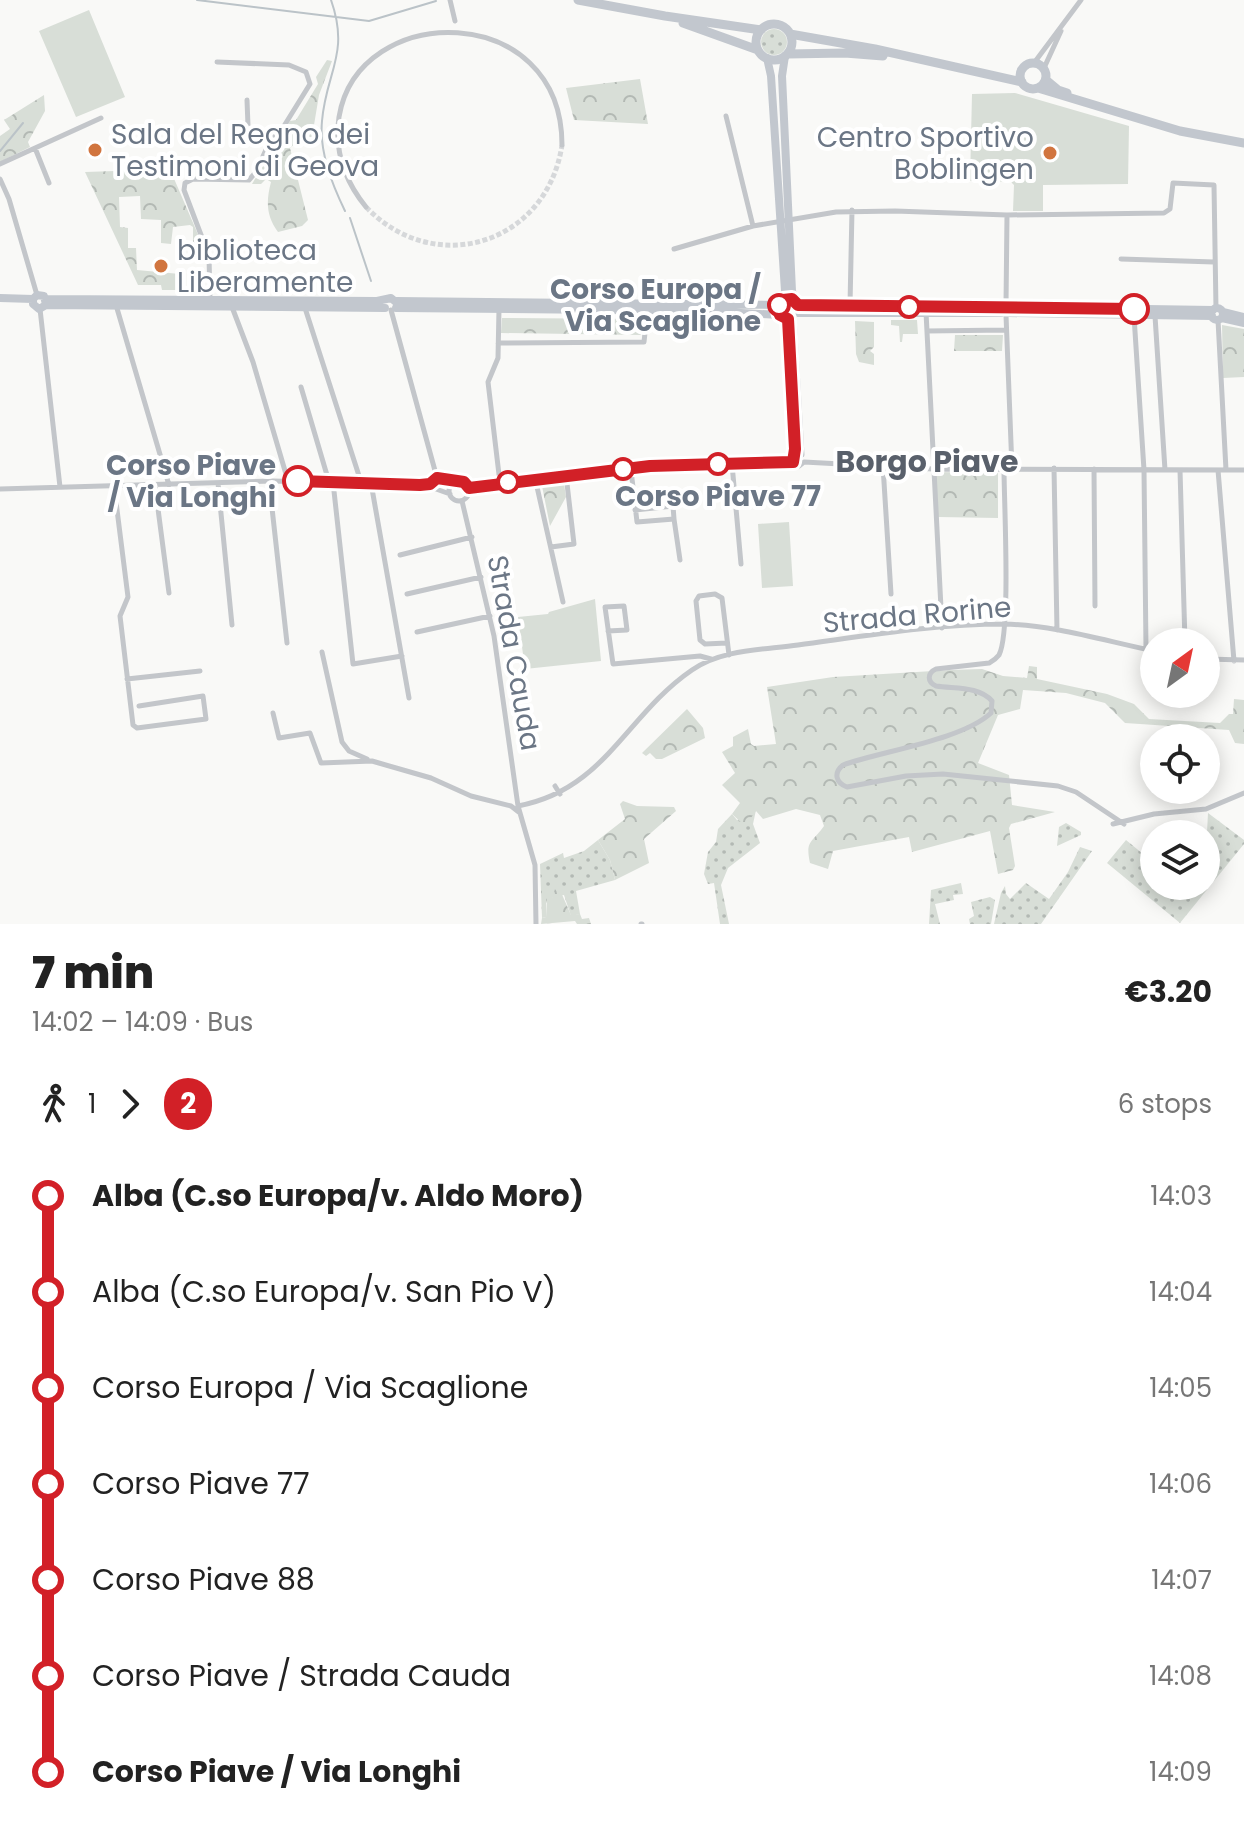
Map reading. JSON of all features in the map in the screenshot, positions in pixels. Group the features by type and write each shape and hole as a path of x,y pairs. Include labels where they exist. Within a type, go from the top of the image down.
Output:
{"main road":[{"path":"578,0 761,30"},
{"path":"665,16 758,50 767,58 776,60 786,55 845,53 910,58"},
{"path":"758,50 757,39 761,30 771,24 781,25 790,34 792,45 786,55 782,76 785,220"},
{"path":"790,34 987,73 1022,77 1031,89 1038,88 1180,131 1244,141"},
{"path":"767,58 792,291 789,309"},
{"path":"1022,77 1026,66 1034,63 1044,68 1046,80 1058,90 1244,141"},
{"path":"1038,88 1046,80"},
{"path":"0,301 232,307 391,305 760,312 850,305 926,310"},
{"path":"116,303 210,301 1005,310 1217,314 1244,320"},
{"path":"1005,310 1134,316 1217,314"}],"street":[{"path":"450,0 455,21"},
{"path":"1034,63 1081,0"},
{"path":"444,22 465,22"},
{"path":"1044,68 1065,23"},
{"path":"366,207 344,170 338,145 341,106 358,67 381,44"},
{"path":"525,49 546,74 556,96 562,145"},
{"path":"210,301 209,256 184,190 185,183 193,179 249,180 254,177 269,143 274,140 273,136 282,129 310,84 306,72 289,65 217,62"},
{"path":"247,100 248,126 265,136 273,136"},
{"path":"726,116 753,226"},
{"path":"0,164 101,118"},
{"path":"265,136 265,141 269,143"},
{"path":"35,148 49,183"},
{"path":"0,179 9,199 39,302 60,487"},
{"path":"674,249 753,226 852,210 1007,215 1164,213 1169,211 1173,183 1214,185 1214,262 1226,470"},
{"path":"850,305 852,210"},
{"path":"1007,215 1005,310 1013,469"},
{"path":"1121,259 1214,262"},
{"path":"116,303 169,485"},
{"path":"391,305 437,478"},
{"path":"232,307 253,362 288,481"},
{"path":"305,308 361,482"},
{"path":"499,309 498,358 488,382 500,483"},
{"path":"789,309 801,457 799,466 793,462"},
{"path":"926,310 942,628"},
{"path":"498,343 644,342 647,314"},
{"path":"1134,316 1144,470 1146,628"},
{"path":"1155,316 1165,470"},
{"path":"927,331 1006,330"},
{"path":"301,387 331,482 353,664 402,656"},
{"path":"469,488 671,464 793,462 801,457 933,469 1244,470"},
{"path":"732,464 741,564"},
{"path":"883,466 891,594"},
{"path":"630,468 637,522 674,519"},
{"path":"1054,468 1057,630"},
{"path":"1004,469 1004,624 1000,651 996,659 984,664 936,669 929,678 936,686 978,691 986,695 993,705 988,716 940,737 843,765 836,774 838,781 850,787 906,776 943,774 1019,780 1076,792 1124,824"},
{"path":"1094,469 1095,606"},
{"path":"1180,470 1185,628"},
{"path":"1218,470 1234,661"},
{"path":"551,547 574,544 566,475"},
{"path":"0,489 288,481 361,482 430,484 455,500 462,501 468,496 469,488 464,482 437,478 430,484"},
{"path":"535,478 563,602"},
{"path":"450,494 450,486 456,481"},
{"path":"218,483 232,625"},
{"path":"371,483 409,698"},
{"path":"114,486 128,597 120,616 132,721 135,727 206,719 203,696 139,706"},
{"path":"155,486 169,593"},
{"path":"219,497 265,494 271,499 287,643"},
{"name":"Strada Cauda","path":"462,501 490,616 506,707 518,806 535,865 536,924"},
{"path":"635,510 673,506 680,560"},
{"path":"400,555 472,537"},
{"path":"407,594 481,577"},
{"path":"727,643 705,644 700,640 696,601 699,596 717,594 722,598 729,655"},
{"path":"608,631 627,630 624,606 605,607 608,631 613,664 700,656 712,659"},
{"path":"417,632 490,616"},
{"name":"Strada Rorine","path":"518,806 543,802 588,774 675,682 712,659 942,628 1004,624 1057,630 1140,648"},
{"path":"322,652 342,742 349,751 431,778 471,796 511,806 520,814"},
{"path":"1220,660 1244,660"},
{"path":"127,679 200,671"},
{"path":"273,713 279,738 310,733 321,763 372,761"},
{"path":"555,786 560,794"},
{"path":"1113,824 1124,824 1154,814 1206,809 1244,793"}],"green space":[{"path":"89,10 125,97 76,117 39,31"},
{"path":"774,29 783,33 787,42 783,51 774,55 765,51 761,42 765,33"},
{"path":"327,60 332,61 319,95 312,137 303,137 290,148 308,220 302,226 278,232 268,208 271,182 266,179 261,184 252,184 290,121 296,120 318,84 316,77"},
{"path":"640,79 648,124 574,120 566,88"},
{"name":"Centro Sportivo Boblingen","path":"1015,93 1129,126 1128,184 1043,185 1043,211 1013,211 1014,185 1011,182 970,181 972,94"},
{"path":"44,95 45,111 28,142 30,147 0,162 0,136 10,129 4,120"},
{"path":"145,170 151,174 172,174 203,252 193,252 193,227 190,225 173,227 171,244 161,243 161,220 141,219 140,196 119,197 120,227 128,228 128,248 136,248 137,270 180,274 179,290 162,290 161,285 138,285 85,172"},
{"path":"502,318 642,319 641,335 501,333"},
{"path":"891,320 917,320 918,334 903,334 900,342 899,326 891,325"},
{"path":"855,321 874,322 874,347 870,351 874,354 874,365 859,362"},
{"path":"1222,325 1244,329 1244,377 1223,378"},
{"path":"955,335 1003,335 1002,351 954,351"},
{"path":"936,472 998,473 998,518 938,517"},
{"path":"564,484 566,497 550,526 542,486"},
{"path":"789,522 793,586 762,588 758,524"},
{"path":"595,599 601,661 525,669 518,617 548,614"},
{"path":"1029,666 1037,667 1037,679 1107,694 1134,704 1149,719 1220,723 1233,714 1234,699 1244,700 1244,744 1235,743 1229,730 1220,729 1220,724 1125,723 1105,703 1066,693 1023,690 1020,709 998,715 978,763 1009,775 1012,805 1055,812 1011,824 1015,866 1013,870 998,874 990,831 912,852 909,837 833,851 828,869 810,863 808,850 824,826 820,815 796,809 763,819 756,811 745,826 732,814 740,803 722,785 735,773 722,752 733,746 733,737 748,729 754,746 776,744 767,687 833,677 950,670 982,669 1003,676 1027,678"},
{"path":"687,709 703,728 705,738 662,759 642,753"},
{"path":"623,801 637,806 674,807 676,811 644,839 649,863 615,880 610,860 598,840 625,819 620,804"},
{"path":"756,810 753,824 760,843 728,868 721,885 729,924 720,924 714,883 708,884 704,874 708,852 716,842 718,829 732,814 737,820"},
{"path":"1220,822 1244,840 1220,874"},
{"path":"1066,823 1081,835 1057,846 1059,827"},
{"path":"598,840 610,860 615,880 576,891 580,914 571,916 564,895 553,897 546,903 546,917 542,918 540,864 563,853 564,858 584,851"},
{"path":"1126,840 1140,852 1140,890 1107,863"},
{"path":"1080,847 1092,851 1041,924 994,924 1005,886 1010,899 1026,883 1049,899 1068,872"},
{"path":"961,883 963,894 953,895 954,900 935,904 940,924 929,924 931,890"},
{"path":"555,889 560,890 571,915 580,914 582,919 589,918 591,924 577,924 575,921 541,924 542,918 546,917 547,898 553,897"},
{"path":"990,897 995,900 991,924 970,924 969,919 974,916 971,902"},
{"path":"1152,900 1199,900 1180,923"}],"waterway":[{"path":"197,0 369,21 436,1"},
{"path":"331,0 338,49 324,104 322,144 345,211"},
{"path":"0,151 23,123"},
{"path":"350,218 371,281"}],"tunnel":[{"path":"366,207 394,229 424,242 454,245 484,240 512,227 535,207 552,179 562,145"}],"bus line":[{"name":"2","path":"298,481 420,485 430,484 437,478 464,482 469,488 671,464 793,462 796,455 788,319 780,315 778,308 783,300 795,300 798,305 1006,305 1134,309"}],"place":[{"name":"Sala del Regno dei Testimoni di Geova","path":"95,150"},
{"name":"Centro Sportivo Boblingen","path":"1050,153"},
{"name":"biblioteca Liberamente","path":"161,266"},
{"name":"Corso Europa / Via Scaglione","path":"779,305"},
{"name":"Corso Piave 77","path":"718,464"},
{"name":"Corso Piave / Via Longhi","path":"298,481"}],"district":[{"name":"Borgo Piave","path":"927,461"}]}
